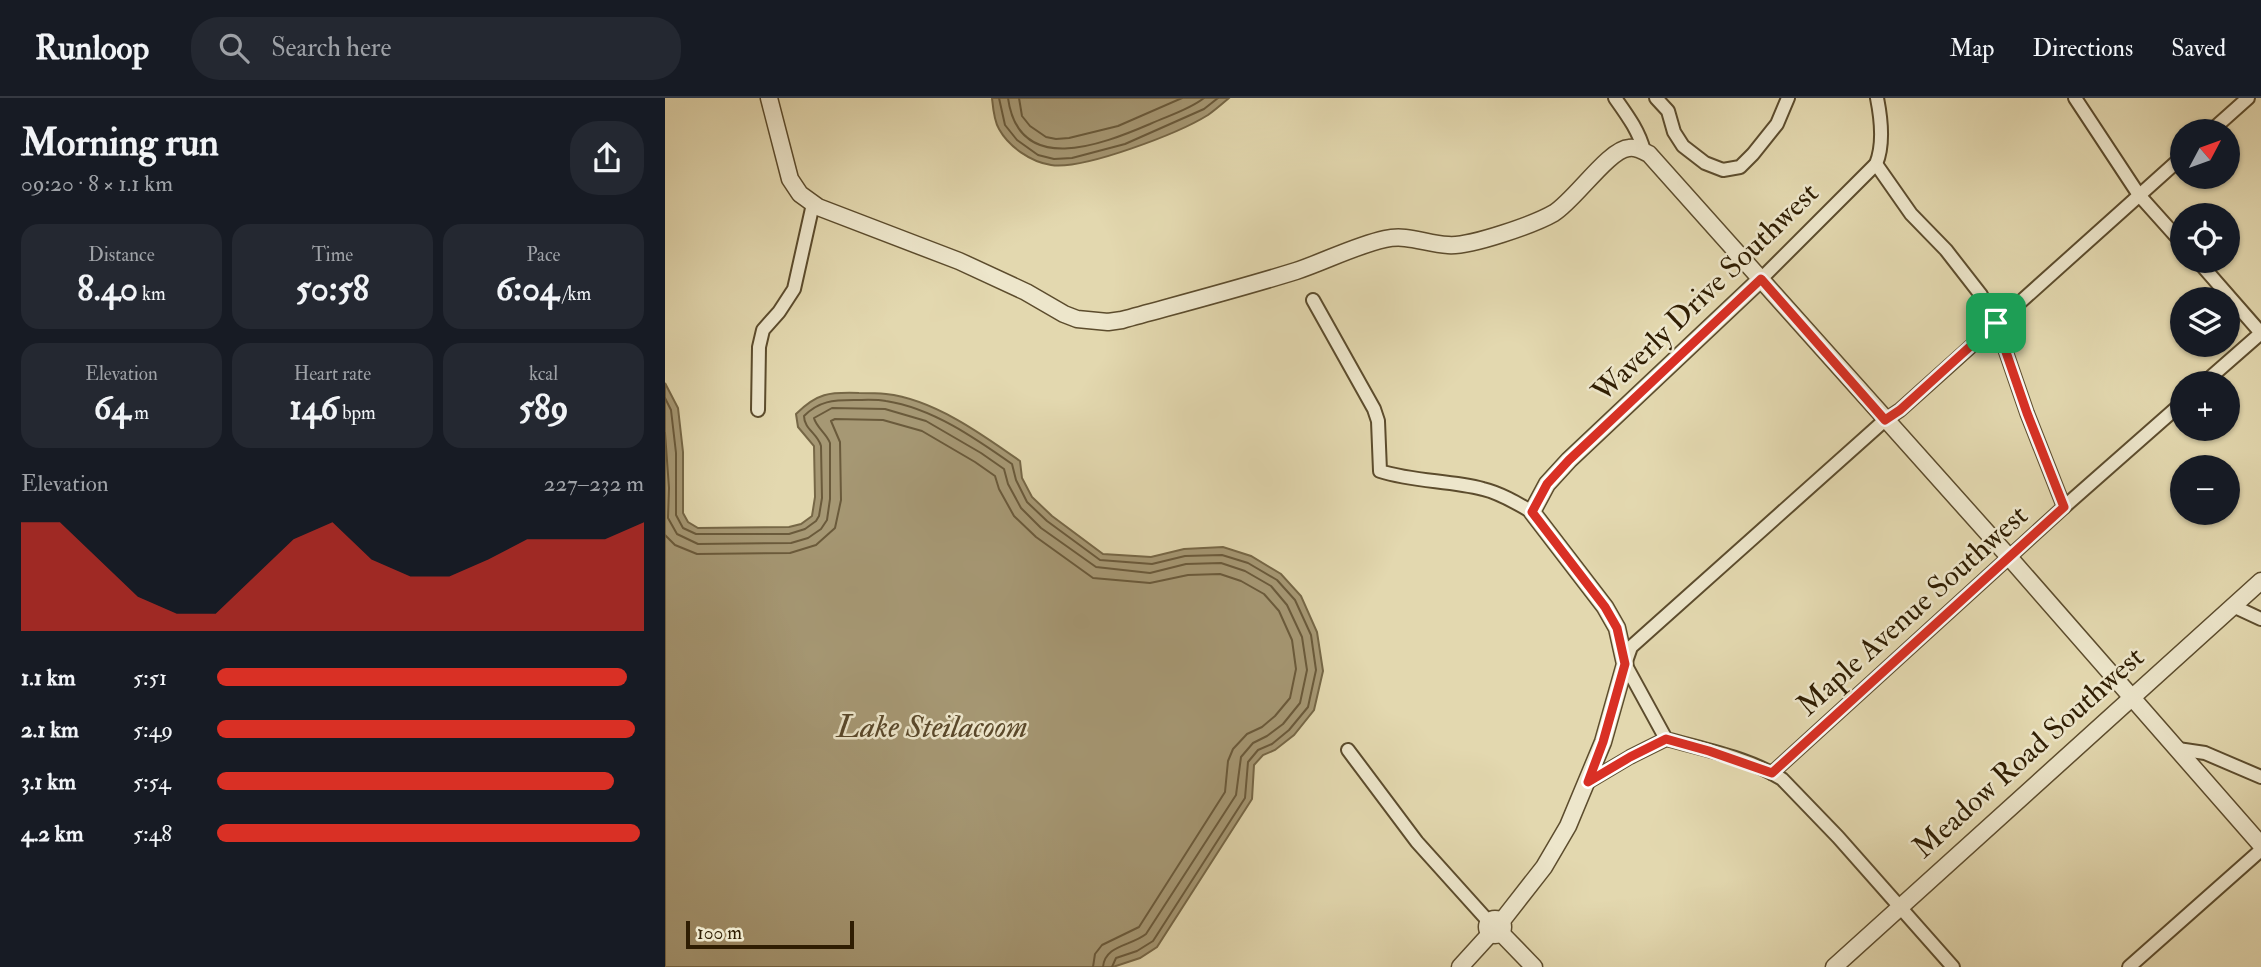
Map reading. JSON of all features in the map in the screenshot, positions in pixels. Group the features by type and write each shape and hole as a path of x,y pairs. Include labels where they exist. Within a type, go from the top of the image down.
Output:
{"street":[{"path":"769,98 790,179 798,191 813,204 959,261 1026,292 1064,314 1077,319 1108,322 1297,271 1360,246 1390,238 1414,238 1445,245 1478,240 1554,213 1619,150 1628,148 1644,151 1655,159 2009,557 2261,848 2129,967"},
{"path":"1615,98 1641,139 1644,151"},
{"path":"1656,98 1668,111 1674,132 1683,146 1705,163 1723,170 1740,167 1753,154 1777,124 1788,98"},
{"path":"1877,98 1880,135 1876,164 1911,214 1946,250 1981,295 1996,323 2027,413 2064,507"},
{"path":"2075,98 2139,195 2170,230"},
{"path":"2224,119 2248,98"},
{"name":"Waverly Drive Southwest","path":"1532,512 1547,484 1569,460 1761,279 1876,164"},
{"path":"1460,967 1543,867 1567,828 1603,742 1631,647 2170,168"},
{"path":"758,410 759,347 763,330 794,289 813,204"},
{"path":"2208,273 2261,333 2218,371"},
{"path":"1313,300 1374,409 1378,421 1380,471 1407,478 1485,489 1532,512 1605,607 1617,628 1625,664 1666,739"},
{"name":"Maple Avenue Southwest","path":"1772,773 2170,414"},
{"name":"Meadow Road Southwest","path":"1834,967 2261,580"},
{"path":"2233,606 2261,619"},
{"path":"1588,782 1666,739 1772,773 1788,785 1838,837 1953,967"},
{"path":"2178,749 2205,753 2261,777"},
{"path":"1348,750 1417,842 1534,967"}],"water":[{"path":"992,98 1229,98 1194,123 1131,149 1085,162 1051,165 1028,157 1003,136 997,126"},
{"name":"Lake Steilacoom","path":"665,383 678,408 683,452 683,513 688,522 698,528 789,527 801,524 812,516 815,497 814,446 798,427 796,414 824,395 886,394 904,397 939,410 1020,461 1022,478 1032,497 1052,516 1103,554 1151,557 1184,549 1223,547 1251,556 1281,574 1301,596 1317,632 1323,671 1314,710 1294,735 1275,750 1263,755 1254,765 1252,799 1157,947 1140,958 1113,967 665,967"}],"route":[{"path":"1761,279 1885,420 1894,416 1996,323 2027,413 2064,507 1772,773 1666,739 1588,782 1603,742 1625,664 1617,628 1605,607 1532,512 1547,484 1569,460 1761,279"}]}
